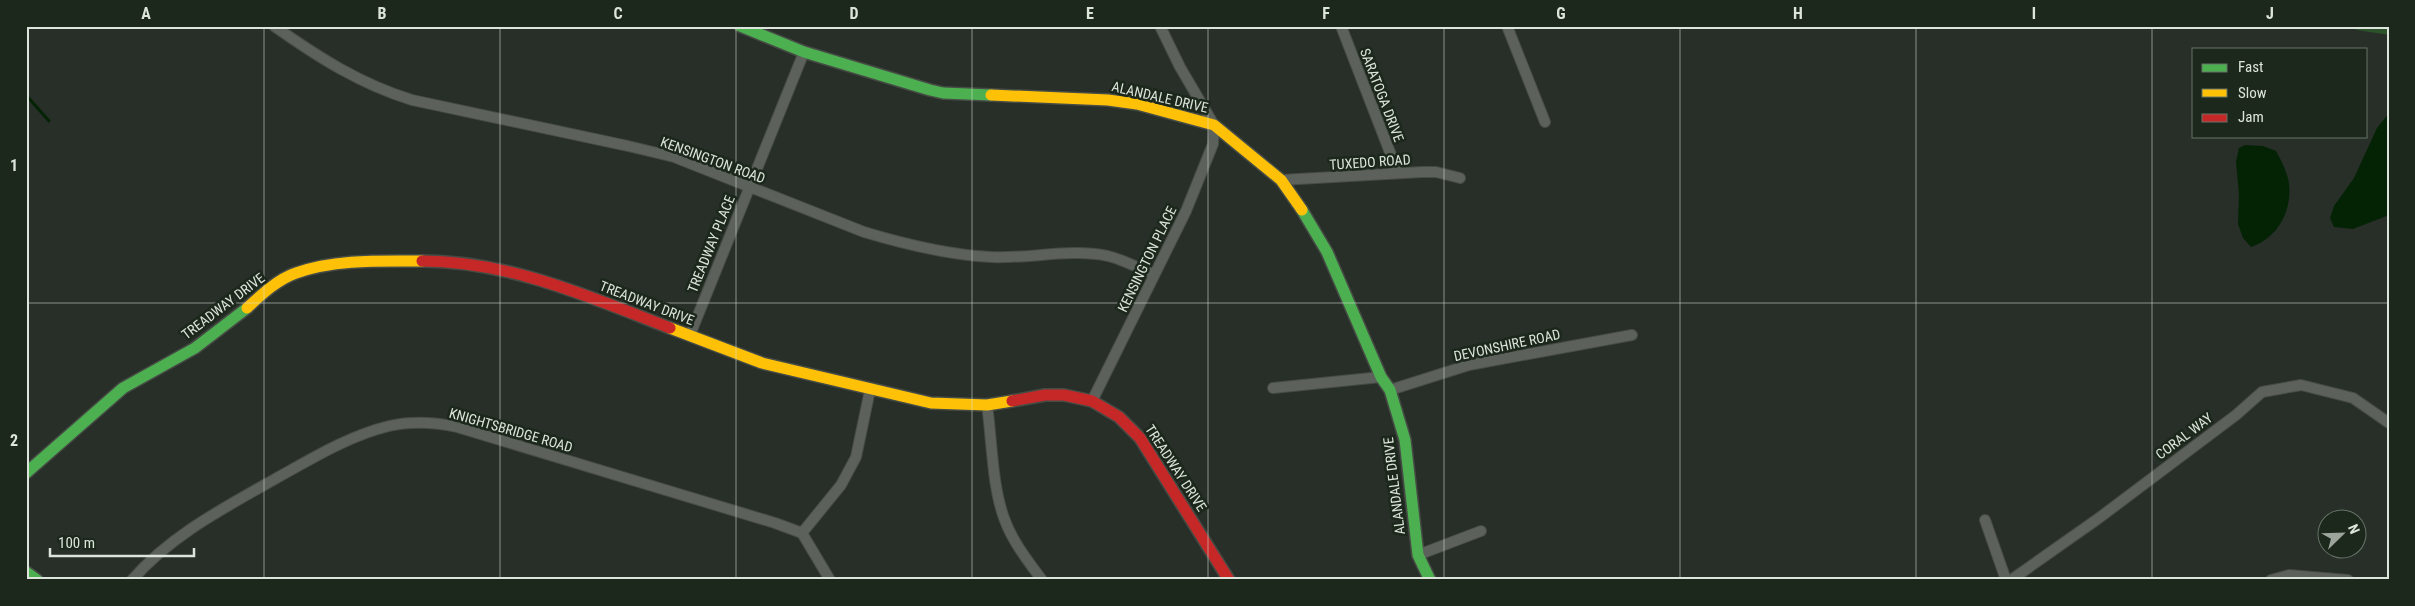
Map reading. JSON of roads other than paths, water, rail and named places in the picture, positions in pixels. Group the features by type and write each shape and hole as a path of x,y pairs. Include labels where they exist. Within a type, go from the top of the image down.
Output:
{"street":[{"name":"KENSINGTON ROAD","path":"274,26 319,58 352,77 384,91 421,103 628,146 674,158 864,232 896,241 989,257 1085,253 1109,256 1154,275"},
{"name":"ALANDALE DRIVE","path":"740,26 804,52 943,93 1108,100 1144,106 1214,125 1281,180 1315,229 1327,252 1381,376 1390,390 1405,440 1418,555 1430,580"},
{"path":"1160,26 1180,67 1214,125"},
{"name":"SARATOGA DRIVE","path":"1341,26 1398,173"},
{"path":"1507,26 1544,122"},
{"name":"TREADWAY PLACE","path":"690,335 804,52"},
{"name":"KENSINGTON PLACE","path":"1092,401 1186,211 1213,144 1214,125"},
{"name":"TUXEDO ROAD","path":"1281,180 1436,172 1460,178"},
{"name":"TREADWAY DRIVE","path":"26,473 123,388 195,348 282,280 312,268 388,260 434,260 474,264 519,273 762,363 870,390 931,403 987,405 1045,395 1064,395 1092,401 1119,417 1140,438 1229,580"},
{"name":"DEVONSHIRE ROAD","path":"1390,390 1469,365 1632,335"},
{"path":"1273,388 1381,376"},
{"name":"CORAL WAY","path":"2011,580 2107,512 2236,415 2262,392 2301,385 2353,398 2389,423"},
{"path":"830,580 802,533 841,486 856,457 870,390"},
{"path":"987,405 1004,518 1023,554 1042,580"},
{"name":"KNIGHTSBRIDGE ROAD","path":"132,580 151,560 180,536 216,512 338,445 373,431 411,423 439,423 457,427 775,523 802,533"},
{"path":"1985,520 2006,580"},
{"path":"1418,555 1481,531"},
{"path":"26,572 37,580"},
{"path":"2271,580 2290,575 2348,580"}],"waterway":[{"path":"26,95 49,121"}]}
